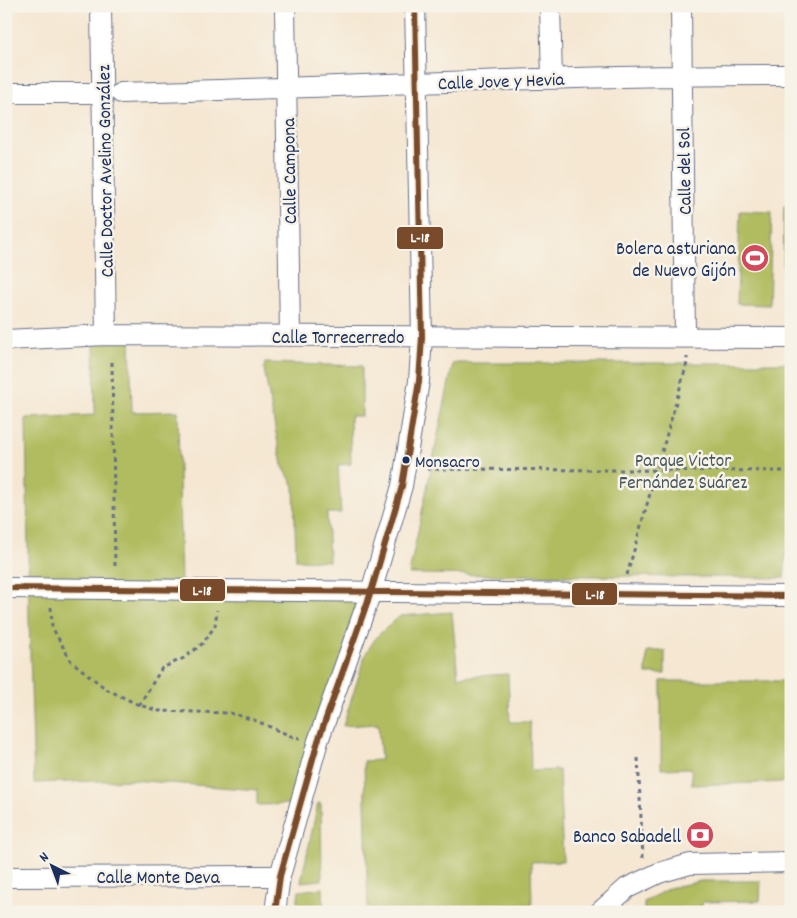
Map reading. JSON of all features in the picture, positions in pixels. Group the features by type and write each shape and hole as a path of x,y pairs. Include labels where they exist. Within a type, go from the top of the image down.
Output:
{"street":[{"name":"Calle Doctor Avelino González","path":"101,6 106,335"},
{"name":"Calle Campona","path":"285,6 290,336"},
{"path":"275,912 280,876 318,741 371,592 402,486 418,381 422,337 415,6"},
{"path":"550,6 552,78"},
{"name":"Calle del Sol","path":"682,6 686,346"},
{"name":"Calle Jove y Hevia","path":"121,93 552,78 791,75"},
{"path":"6,93 92,92"},
{"name":"Calle Torrecerredo","path":"6,340 106,335 422,337 686,346 791,338"},
{"path":"6,588 791,596"},
{"path":"600,912 626,888 660,873 690,864 791,862"},
{"name":"Calle Monte Deva","path":"6,877 280,876"}],"path":[{"path":"622,595 687,363 686,346"},
{"path":"112,362 115,567"},
{"path":"427,469 791,471"},
{"path":"51,607 52,626 71,661 106,689 139,705 159,711 230,713 254,720 294,738 318,741"},
{"path":"139,705 162,668 184,658 202,644 215,626 217,607"},
{"path":"638,758 643,858"},
{"path":"789,912 790,879"}],"green space":[{"path":"784,206 791,206 791,304 783,304"},
{"name":"Bolera asturiana de Nuevo Gijón","path":"740,211 772,212 769,305 737,304"},
{"path":"130,335 132,412 178,411 181,590 371,593 300,804 257,805 257,790 132,780 34,783 26,418 95,415 94,336"},
{"path":"265,363 362,366 362,416 350,416 351,464 338,465 341,513 327,513 329,561 296,560 294,486 282,465 264,369"},
{"name":"Parque Victor Fernández Suárez","path":"453,363 791,363 791,554 786,554 784,578 409,574"},
{"path":"452,612 458,677 508,674 510,722 530,722 531,771 559,770 563,861 531,862 532,905 501,906 501,912 368,912 364,761 381,760 378,724 343,726 366,653 377,636 400,616"},
{"path":"647,651 665,651 665,674 646,674"},
{"path":"661,681 791,681 791,782 692,785 691,768 661,769"},
{"path":"318,803 321,804 322,880 301,882"},
{"path":"701,881 761,881 760,901 702,902 702,912 644,912 644,902 669,888"},
{"path":"323,888 324,912 296,912 299,891"}],"transit line":[{"name":"L-18","path":"275,912 280,876 318,741 371,592 402,486 419,381 422,337 415,6"},
{"name":"L-18","path":"6,588 791,596"}],"place":[{"name":"Bolera asturiana de Nuevo Gijón","path":"755,258"},
{"name":"Monsacro","path":"406,460"},
{"name":"Banco Sabadell","path":"700,835"}]}
